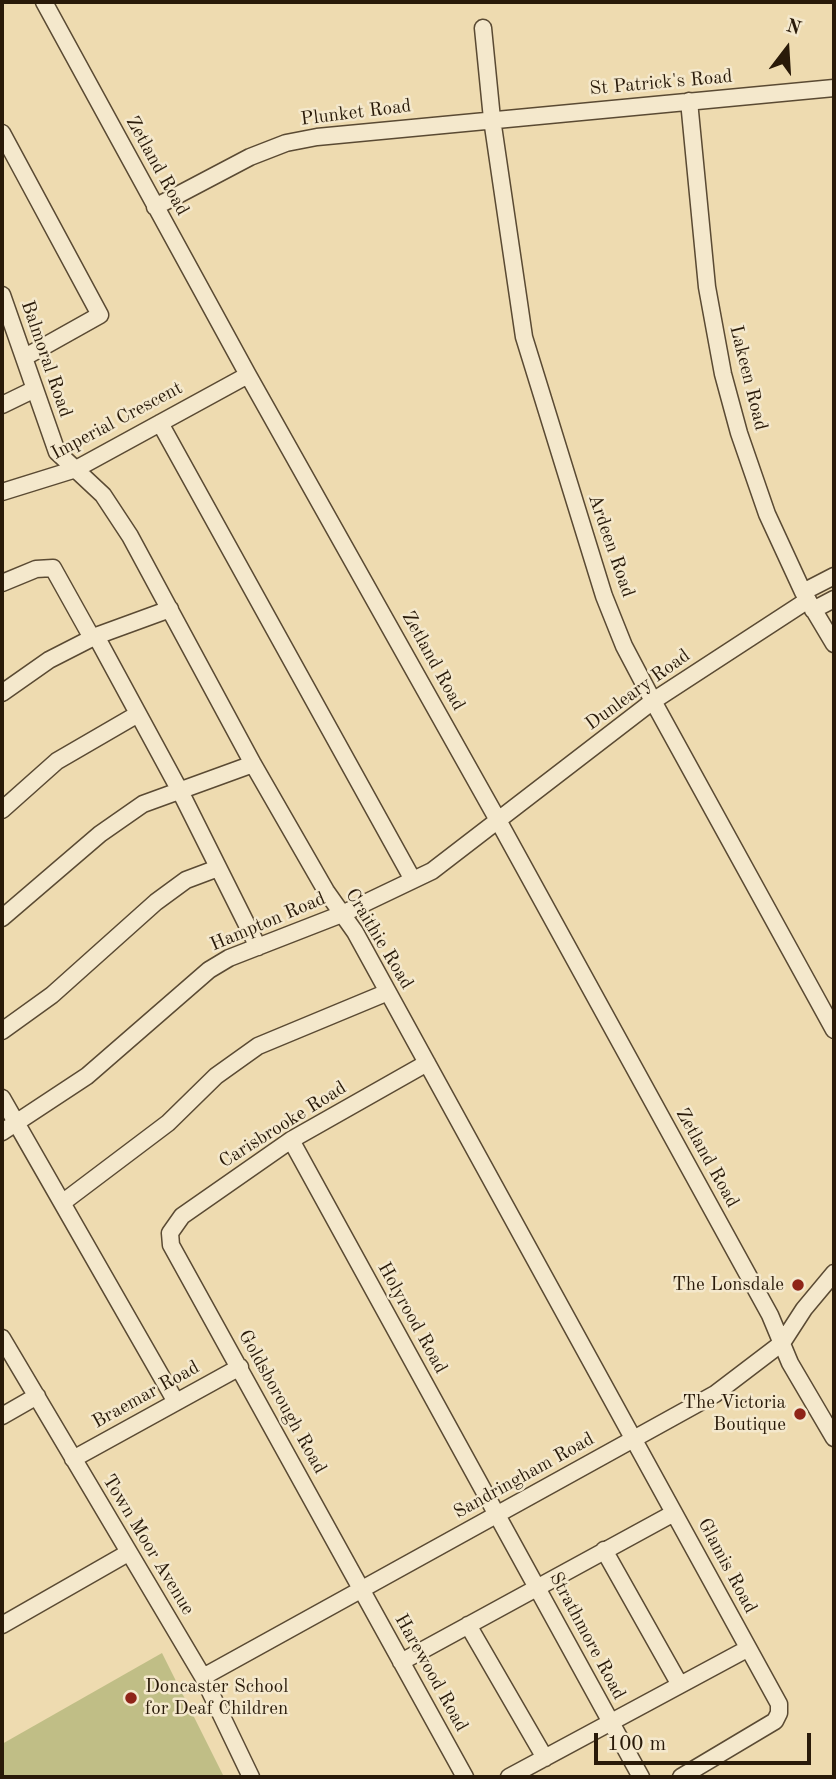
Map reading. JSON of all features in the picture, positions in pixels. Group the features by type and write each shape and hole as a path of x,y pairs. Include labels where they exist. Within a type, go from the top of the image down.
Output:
{"street":[{"name":"Zetland Road","path":"44,2 248,375 499,822 770,1315 782,1343 834,1438"},
{"name":"Ardeen Road","path":"483,28 492,119 524,337 604,596 624,646 653,701 834,1030"},
{"name":"St Patrick's Road","path":"492,119 834,88"},
{"name":"Lakeen Road","path":"689,101 707,287 723,374 739,433 767,514 808,601 834,644"},
{"name":"Plunket Road","path":"155,207 250,157 286,143 317,137 492,119"},
{"path":"2,132 100,315 25,357"},
{"name":"Balmoral Road","path":"2,295 57,452 76,469"},
{"name":"Imperial Crescent","path":"2,492 76,469 248,375"},
{"path":"2,405 35,389"},
{"path":"160,423 413,880"},
{"name":"Craithie Road","path":"76,469 103,495 130,536 253,764 355,932 634,1439"},
{"path":"2,583 37,569 53,568 180,791 258,947"},
{"name":"Dunleary Road","path":"499,822 653,701 808,601 834,576"},
{"name":"Dunleary Road","path":"808,601 834,599"},
{"path":"2,693 49,660 94,637 170,609"},
{"path":"2,810 57,761 138,715"},
{"path":"2,918 100,834 143,804 253,764"},
{"name":"Hampton Road","path":"2,1132 18,1125 87,1076 209,970 258,947 342,914 432,871 499,822"},
{"path":"2,1031 52,995 156,902 186,880 218,868"},
{"path":"62,1203 150,1138 216,1076 258,1046 310,1022 388,992"},
{"name":"Carisbrooke Road","path":"170,1233 182,1216 291,1140 427,1063"},
{"path":"2,1098 176,1402"},
{"name":"Holyrood Road","path":"291,1140 497,1515"},
{"name":"Goldsborough Road","path":"170,1233 171,1245 361,1589"},
{"name":"Sandringham Road","path":"203,1677 715,1394 782,1343 804,1309 834,1273"},
{"name":"Town Moor Avenue","path":"2,1338 203,1677 251,1777"},
{"name":"Braemar Road","path":"73,1459 240,1367"},
{"path":"2,1416 37,1396"},
{"name":"Glamis Road","path":"634,1439 779,1704 775,1721 681,1777"},
{"path":"401,1662 674,1513"},
{"name":"Strathmore Road","path":"497,1515 640,1777"},
{"path":"604,1550 680,1685"},
{"path":"2,1625 128,1553"},
{"name":"Harewood Road","path":"361,1589 465,1777"},
{"path":"468,1625 545,1758"},
{"path":"509,1777 747,1648"}],"shaded area":[{"name":"Doncaster School for Deaf Children","path":"162,1653 224,1777 2,1777 2,1744"}],"place":[{"name":"The Lonsdale","path":"798,1285"},
{"name":"The Victoria Boutique","path":"800,1414"},
{"name":"Doncaster School for Deaf Children","path":"131,1698"}]}
